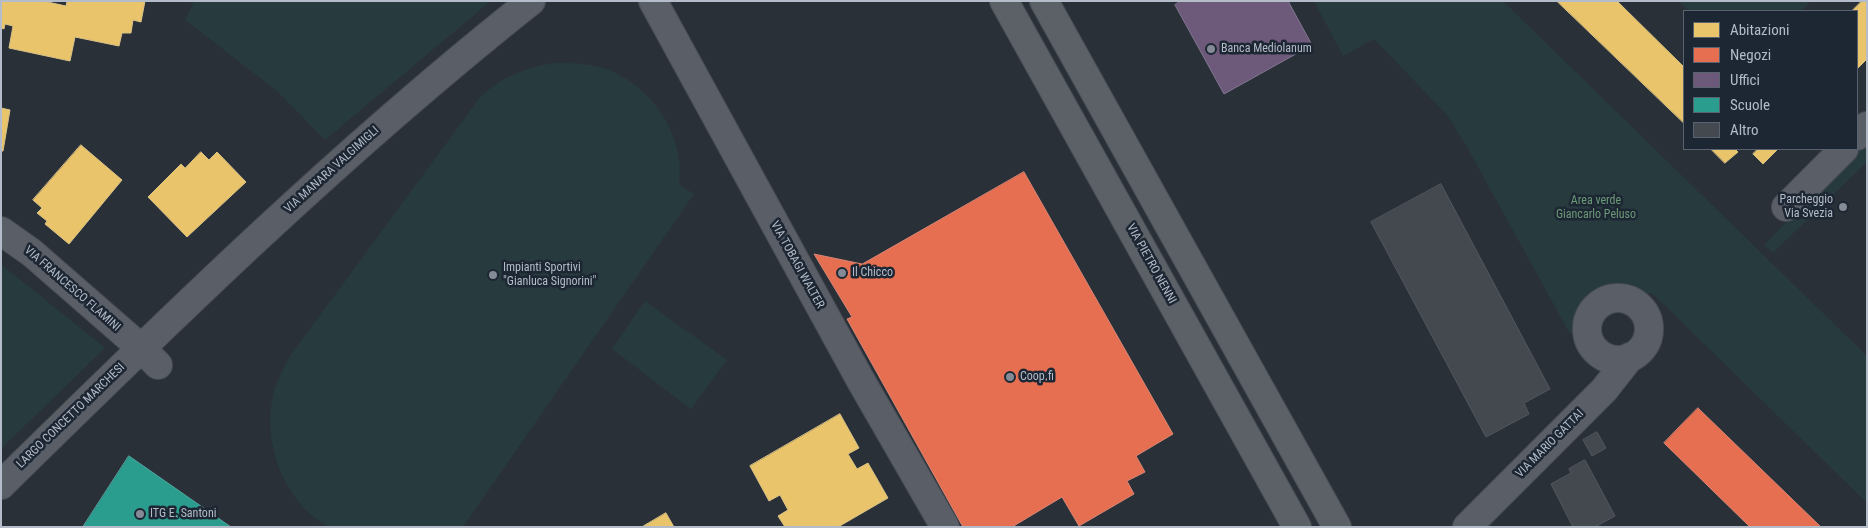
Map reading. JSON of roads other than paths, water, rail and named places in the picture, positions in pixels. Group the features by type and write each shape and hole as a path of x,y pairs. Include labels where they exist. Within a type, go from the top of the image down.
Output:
{"main road":[{"name":"VIA PIETRO NENNI","path":"1004,1 1297,527"},
{"path":"1044,1 1337,527"}],"street":[{"name":"VIA MANARA VALGIMIGLI","path":"149,356 303,196 451,66 531,1"},
{"name":"VIA TOBAGI WALTER","path":"653,1 861,381 946,527"},
{"path":"1858,135 1867,126"},
{"path":"1786,207 1843,150"},
{"name":"VIA FRANCESCO FLAMINI","path":"1,231 32,253 149,356"},
{"name":"LARGO CONCETTO MARCHESI","path":"1,485 149,356"},
{"name":"VIA MARIO GATTAI","path":"1466,527 1604,390 1630,357"}],"place":[{"name":"Banca Mediolanum","path":"1211,49"},
{"name":"Parcheggio Via Svezia","path":"1843,207"},
{"name":"Il Chicco","path":"842,273"},
{"name":"Impianti Sportivi \"Gianluca Signorini\"","path":"493,275"},
{"name":"Coop.fi","path":"1010,377"},
{"name":"ITG E. Santoni","path":"140,514"}],"park label":[{"name":"Area verde Giancarlo Peluso","path":"1596,208"}]}
